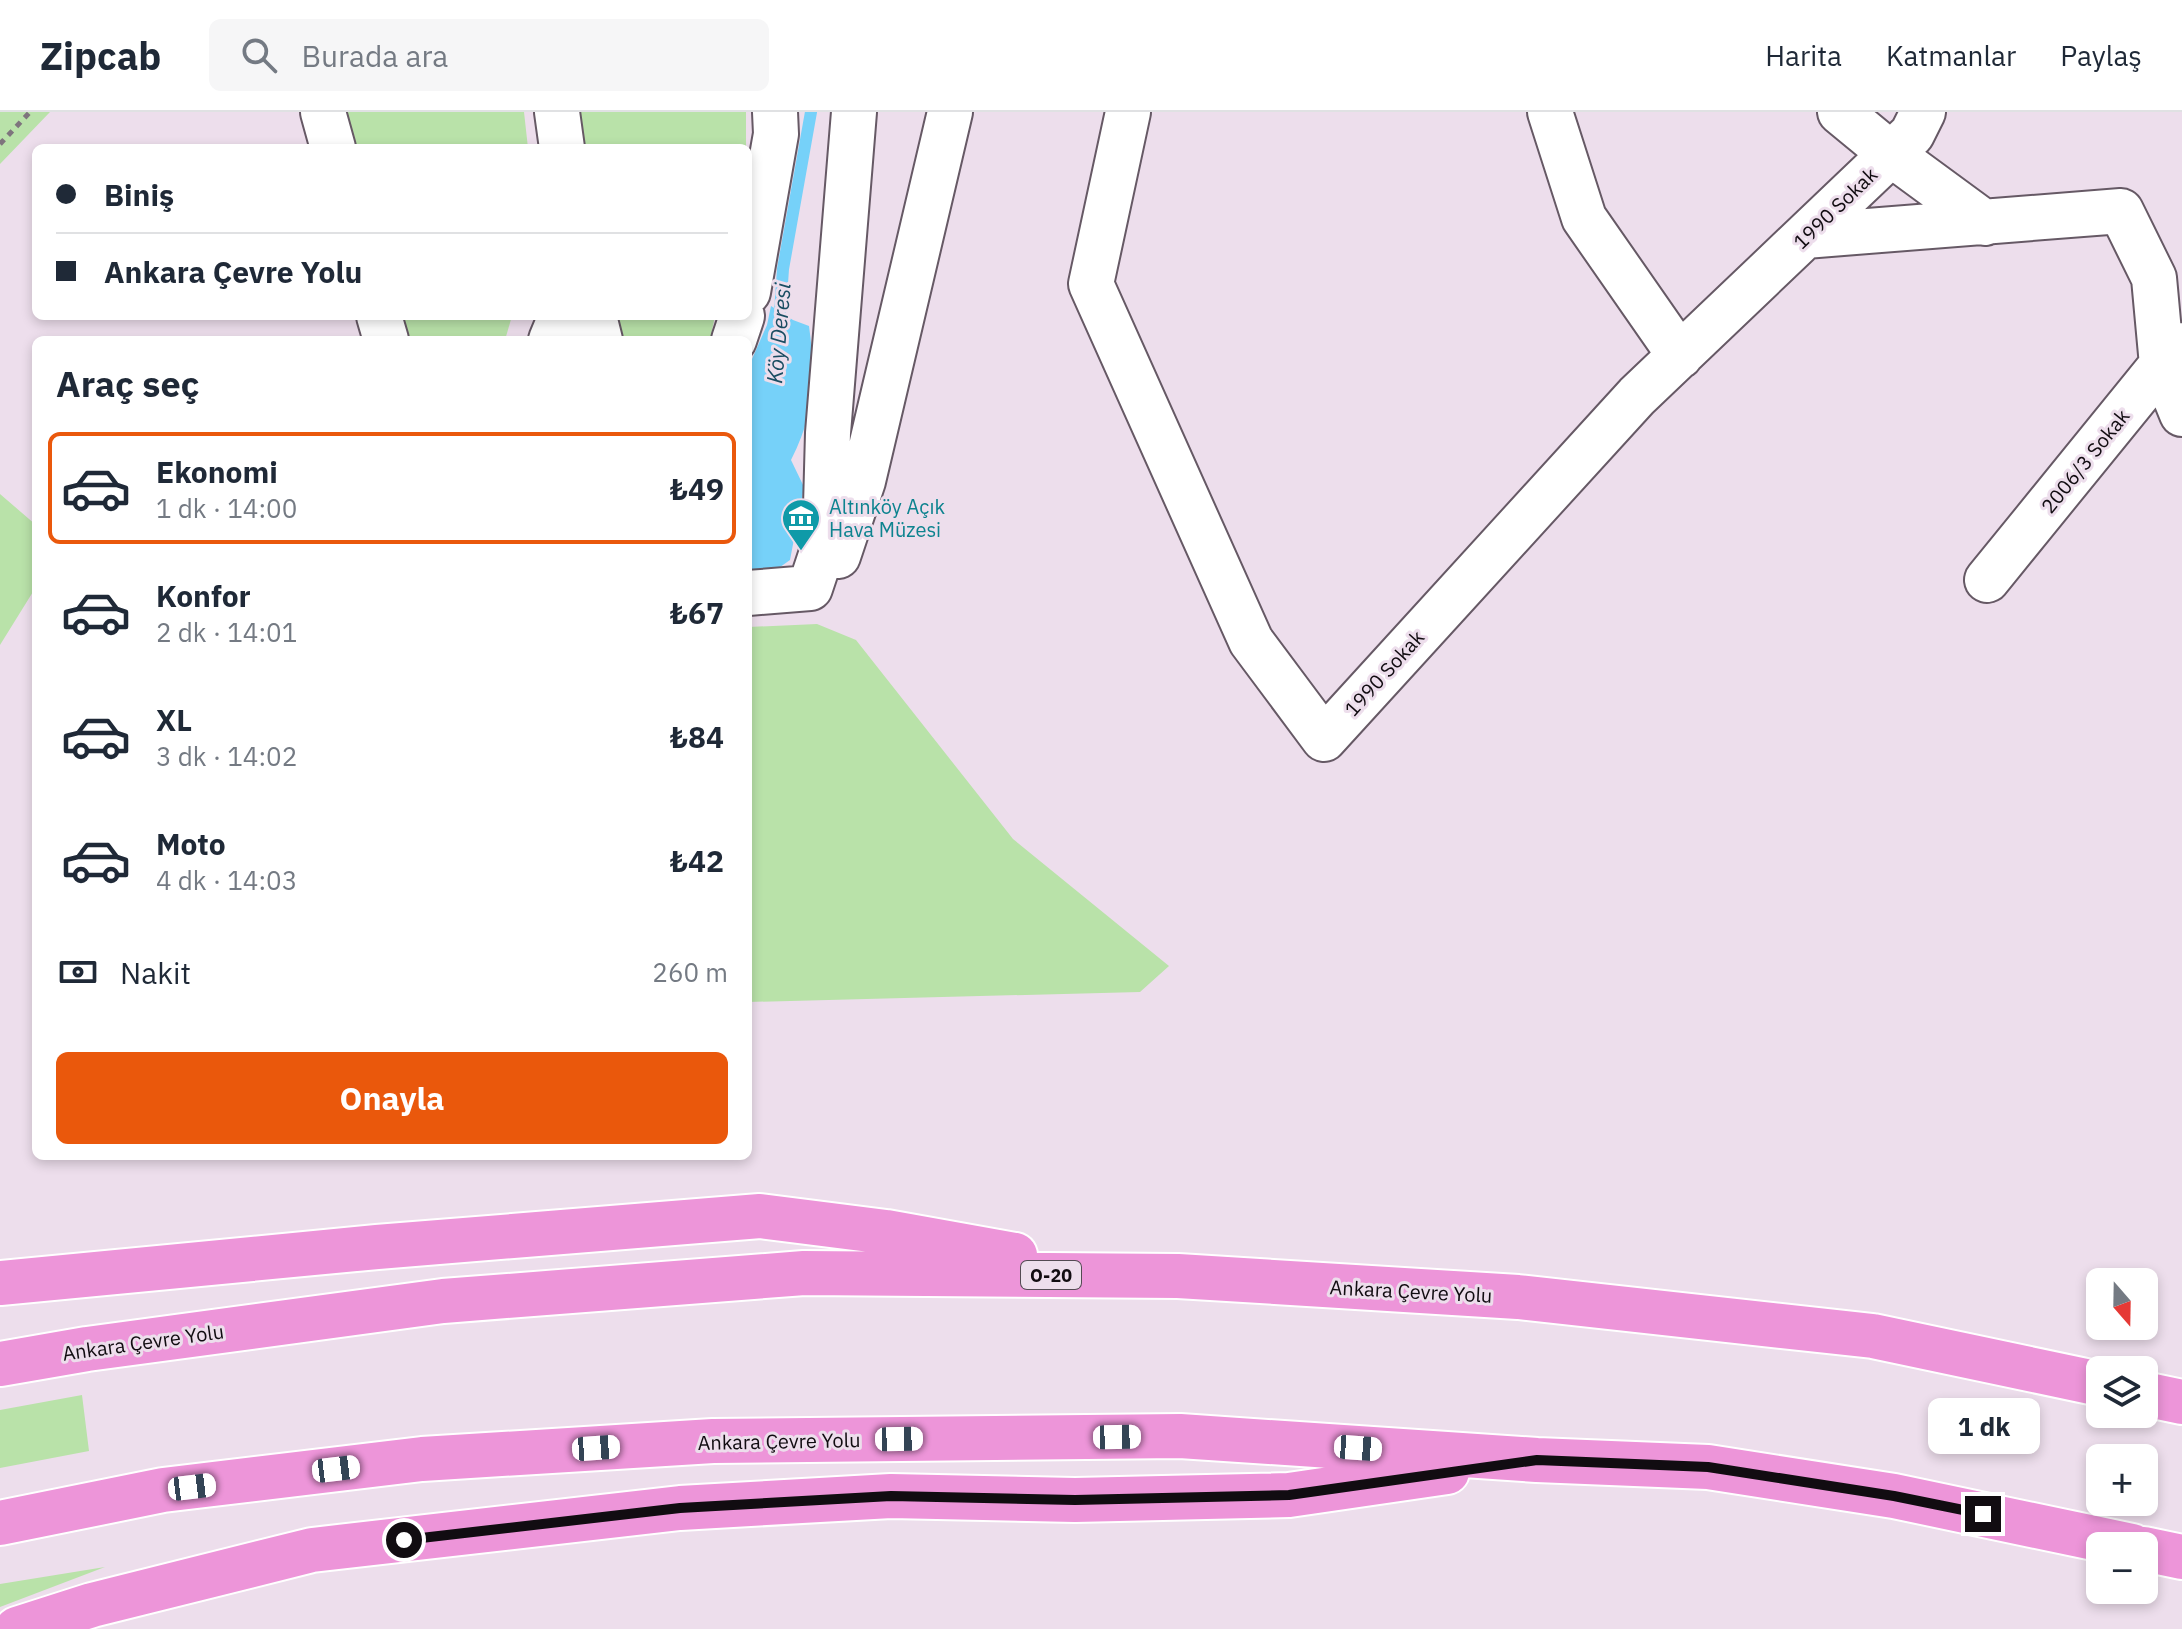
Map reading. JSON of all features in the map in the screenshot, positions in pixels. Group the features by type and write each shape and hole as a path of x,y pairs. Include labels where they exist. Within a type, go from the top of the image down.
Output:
{"highway":[{"path":"0,1283 377,1247 760,1216 995,1249 1095,1276"},
{"name":"Ankara Çevre Yolu","path":"0,1364 87,1349 443,1301 804,1273 1178,1276 1533,1299 1873,1336 2086,1381"},
{"path":"2158,1397 2182,1402"},
{"name":"Ankara Çevre Yolu","path":"0,1523 163,1490 422,1459 713,1441 1180,1436 1723,1470 1894,1496 2086,1536"},
{"path":"17,1629 92,1605 312,1550 680,1508 891,1496 1075,1500 1289,1495 1537,1460"},
{"path":"2158,1552 2182,1557"}],"street":[{"path":"323,112 332,144"},
{"path":"557,112 561,144"},
{"path":"752,269 776,134 775,112"},
{"path":"810,588 825,543 828,433 854,112"},
{"path":"752,593 810,588 839,556 863,481 950,112"},
{"name":"1990 Sokak","path":"1128,112 1091,284 1251,641 1324,739 1637,396 1912,134 1923,112"},
{"path":"1550,112 1584,218 1680,356"},
{"path":"1840,112 1985,223"},
{"path":"1805,236 2121,211 2154,278 2172,353 2182,414"},
{"name":"2006/3 Sokak","path":"1987,580 2172,353"}],"path":[{"path":"0,144 30,112"}],"green space":[{"path":"0,112 50,112 0,164"},
{"path":"338,112 524,112 528,144 347,144"},
{"path":"574,112 746,112 746,144 580,144"},
{"path":"396,320 511,320 506,336 401,336"},
{"path":"615,320 714,320 711,336 620,336"},
{"path":"0,494 32,522 32,593 0,645"},
{"path":"817,624 856,640 1013,839 1169,966 1140,992 752,1002 752,627"},
{"path":"82,1395 89,1451 0,1468 0,1410"},
{"path":"105,1567 0,1607 0,1584"}],"water":[{"path":"771,306 809,326 813,378 805,426 791,460 804,487 790,560 766,577 752,573 752,359 767,325"}],"waterway":[{"name":"Köy Deresi","path":"779,326 783,269 811,112"}],"place":[{"name":"Altınköy Açık Hava Müzesi","path":"801,552"}],"route":[{"path":"404,1540 680,1508 891,1496 1075,1500 1289,1495 1537,1460 1708,1467 1894,1496 1983,1514"}]}
